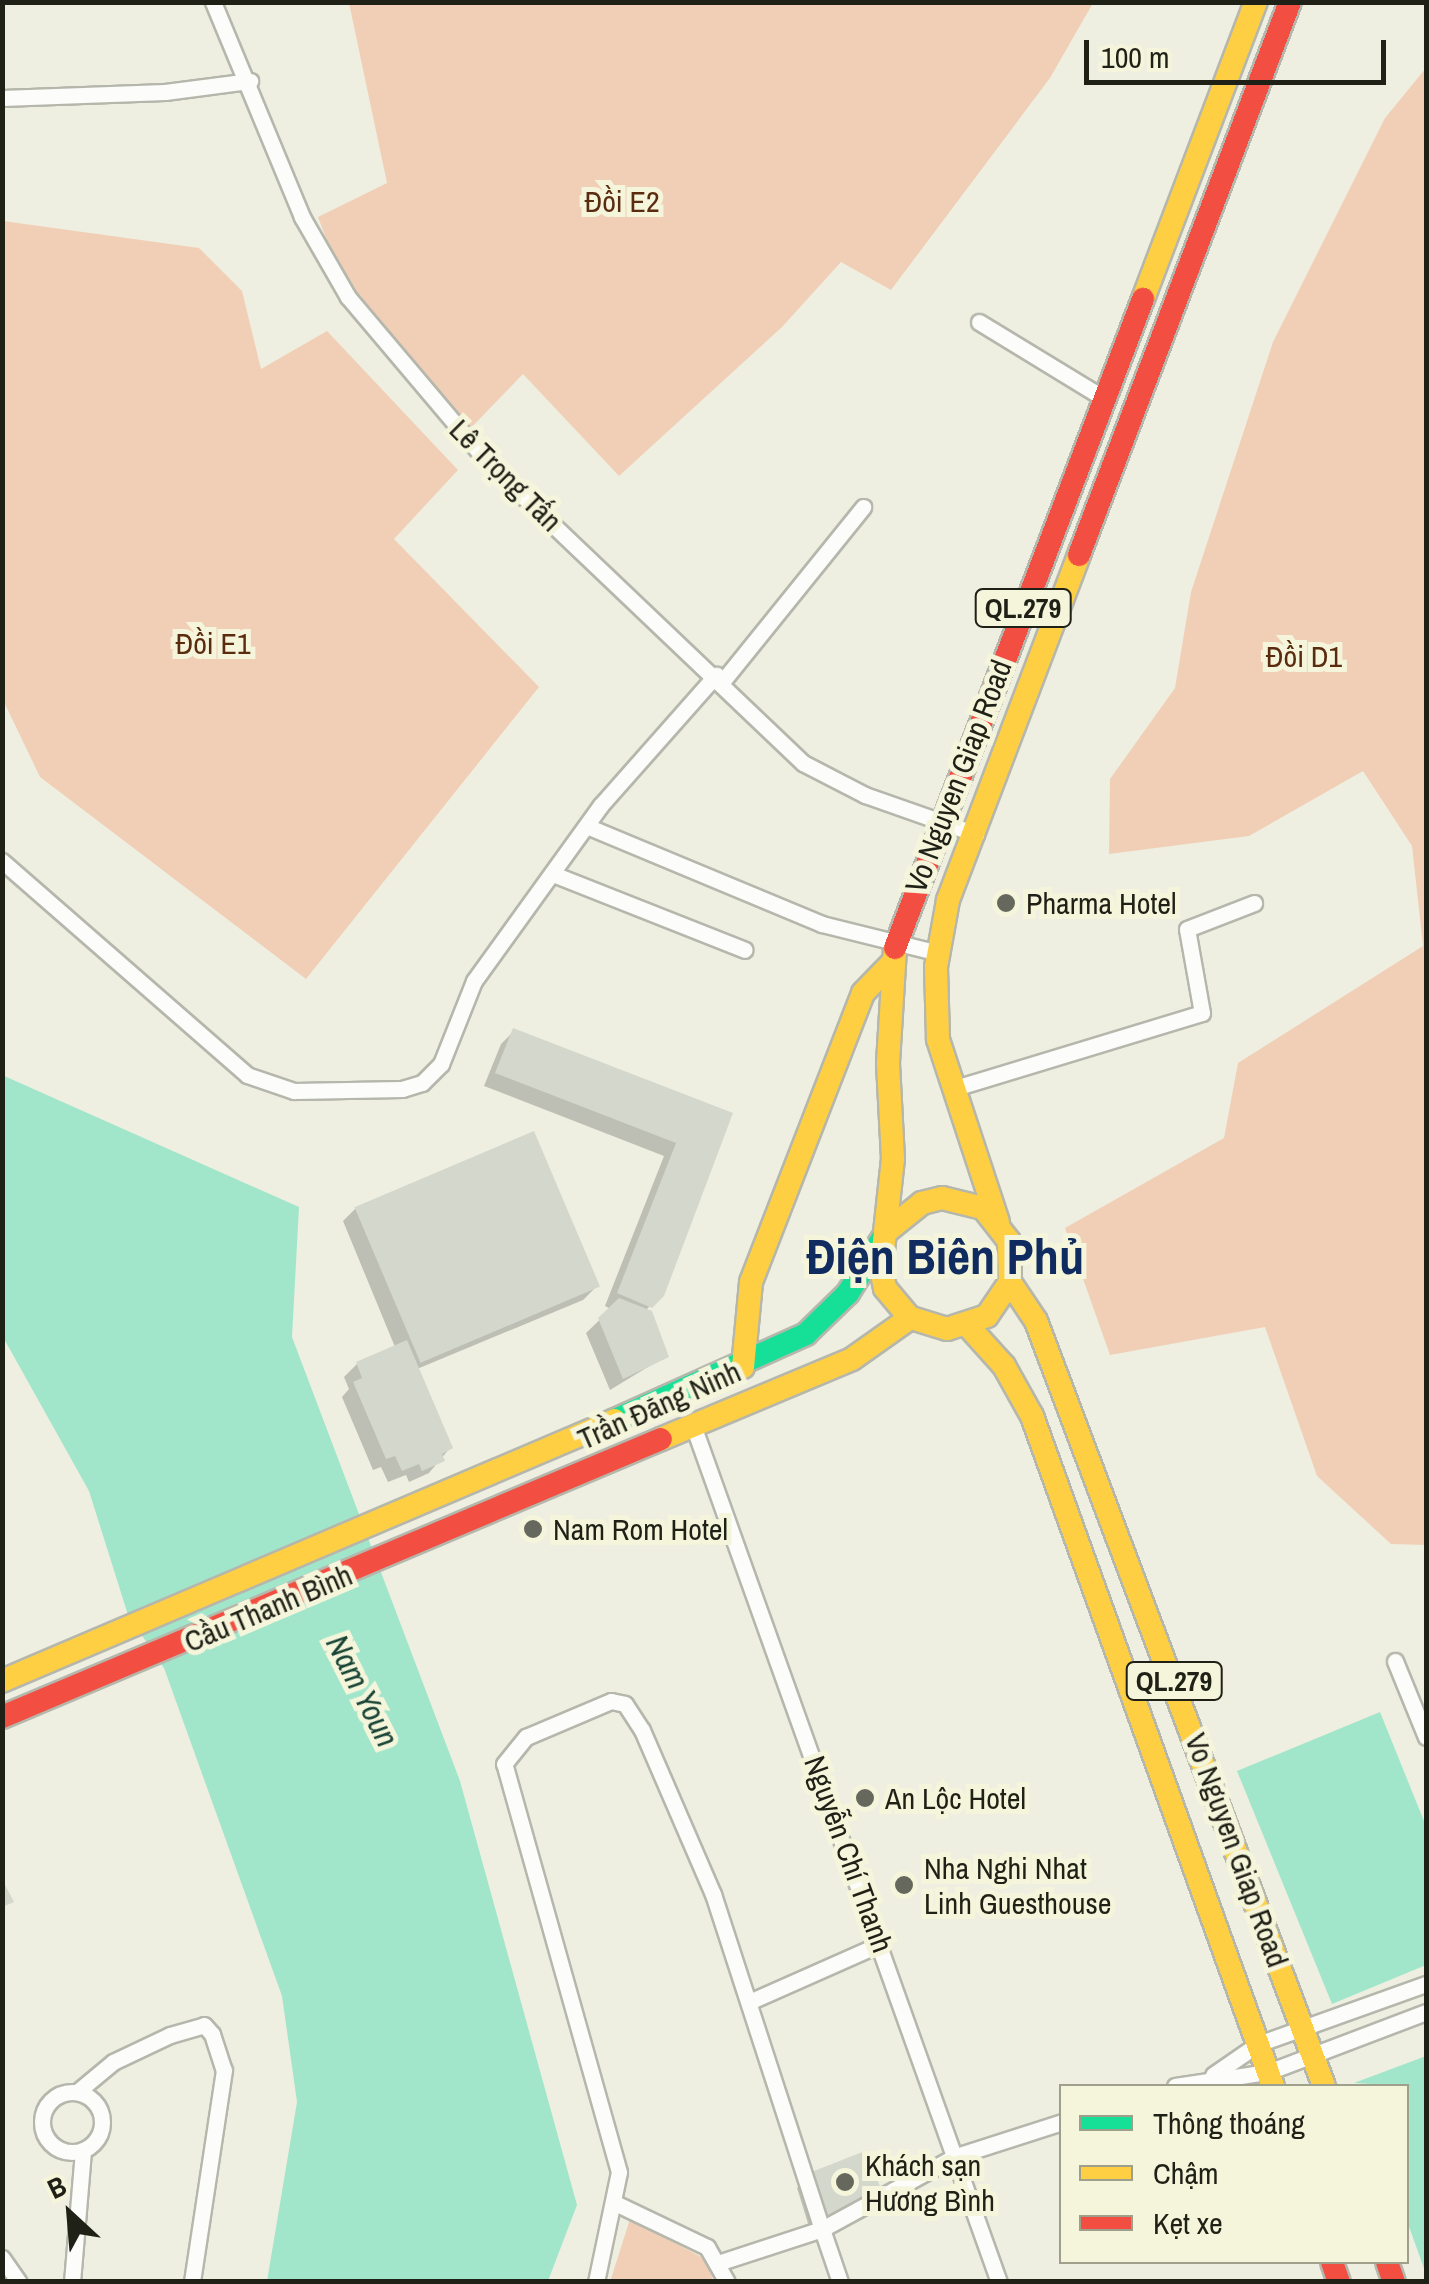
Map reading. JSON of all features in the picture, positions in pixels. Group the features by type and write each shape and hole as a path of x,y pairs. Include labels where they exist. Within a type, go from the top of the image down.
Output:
{"main road":[{"name":"Vo Nguyen Giap Road","path":"886,1232 895,953 938,823 1210,130 1256,2"},
{"name":"Vo Nguyen Giap Road","path":"998,1222 938,1039 938,953 948,900 1290,2"},
{"path":"1210,130 1240,140"},
{"path":"743,1368 751,1282 863,994 895,953"},
{"path":"886,1232 912,1208 942,1198 983,1208 998,1222"},
{"name":"QL.279","path":"998,1222 1009,1240 1010,1282"},
{"name":"QL.279","path":"886,1232 885,1288 910,1318"},
{"name":"Trần Đăng Ninh","path":"389,1522 682,1398 806,1334 848,1293 886,1232"},
{"name":"Vo Nguyen Giap Road","path":"1010,1282 1036,1320 1323,2084"},
{"path":"910,1318 948,1330 968,1326 1002,1300 1010,1282"},
{"name":"Trần Đăng Ninh","path":"404,1551 852,1358 910,1318"},
{"name":"Vo Nguyen Giap Road","path":"968,1326 1004,1366 1032,1416 1271,2079"},
{"path":"682,1398 694,1428"},
{"name":"Cầu Thanh Bình","path":"2,1681 389,1522"},
{"name":"Cầu Thanh Bình","path":"2,1717 404,1551"}],"street":[{"name":"Lê Trọng Tấn","path":"213,2 250,81 302,217 348,296 489,464 802,763 938,823 976,834"},
{"path":"2,98 164,92 250,81"},
{"path":"978,322 1105,399"},
{"path":"2,862 247,1075 294,1092 345,1093 412,1086 441,1064 474,981 589,827 863,507"},
{"path":"589,827 895,953 938,953"},
{"path":"553,874 745,950"},
{"path":"952,1089 1202,1013 1187,929 1254,902"},
{"name":"Nguyễn Chí Thanh","path":"694,1428 882,1942 999,2282"},
{"path":"1395,1661 1426,1737"},
{"path":"596,2282 615,2204 618,2172 610,2132 504,1764 516,1744 600,1704 625,1704 713,1894 840,2282"},
{"path":"749,2002 882,1942"},
{"path":"1210,2078 1258,2044 1426,1984"},
{"path":"1184,2084 1210,2078 1271,2079 1313,2054 1426,2012"},
{"path":"83,2150 53,2146 42,2118 48,2103 77,2092 113,2062 170,2035 204,2025 212,2034 224,2070 192,2282"},
{"path":"72,2282 83,2150 102,2126 91,2098 77,2092"},
{"path":"721,2262 822,2228 956,2156 1059,2123"},
{"path":"615,2204 688,2235 721,2262 726,2282"},
{"path":"2,2258 20,2282"}],"green space":[{"name":"Đồi E2","path":"349,3 1093,3 1050,78 891,290 841,262 782,327 619,476 523,374 464,435 348,297 318,217 387,183"},
{"name":"Đồi D1","path":"1426,68 1426,1545 1391,1544 1317,1476 1265,1327 1110,1355 1065,1228 1224,1138 1238,1063 1423,946 1412,846 1363,771 1249,836 1109,854 1110,779 1175,688 1191,592 1273,342 1385,118"},
{"name":"Đồi E1","path":"3,221 199,248 242,291 261,369 327,331 458,470 394,539 539,687 306,979 40,777 3,700"},
{"path":"630,2219 707,2260 713,2281 610,2282"}],"water":[{"name":"Nam Youn","path":"2,1075 299,1207 292,1337 460,1781 577,2205 548,2281 267,2281 297,2102 282,1996 164,1668 128,1615 89,1491 3,1337"},
{"path":"1380,1712 1426,1826 1426,1965 1332,2004 1237,1771"},
{"path":"1426,2056 1426,2274 1409,2227 1409,2084 1354,2083"}],"building":[{"path":"513,1028 733,1113 664,1296 652,1308 617,1293 676,1143 495,1073"},
{"path":"534,1131 600,1287 421,1363 355,1207"},
{"path":"619,1298 652,1311 669,1357 623,1379 598,1318"},
{"path":"407,1340 453,1448 442,1454 445,1461 422,1471 419,1464 402,1471 395,1456 386,1459 353,1382 362,1378 356,1362"},
{"path":"2,1879 14,1902 2,1907"},
{"name":"Khách sạn Hương Bình","path":"865,2151 882,2191 824,2222 809,2173"}],"traffic: fast":[{"path":"615,1420 806,1334 848,1293 884,1236"}],"traffic: slow":[{"path":"1143,299 1256,2"},
{"path":"998,1222 938,1039 936,967 948,900 1079,555"},
{"path":"886,1232 922,1203 942,1198 983,1208 1009,1241 1010,1282 987,1316 947,1329 910,1318 885,1288 881,1269 893,1159 888,1063 895,948"},
{"path":"743,1367 751,1282 863,993 893,962"},
{"path":"1010,1282 1036,1321 1323,2084"},
{"path":"661,1439 852,1359 910,1318"},
{"path":"968,1326 1004,1366 1032,1416 1272,2084"},
{"path":"2,1681 615,1420"}],"traffic: jam":[{"path":"1079,555 1290,2"},
{"path":"895,948 1143,299"},
{"path":"2,1717 661,1439"},
{"path":"1333,2264 1339,2282"},
{"path":"1388,2264 1394,2282"}],"place":[{"name":"Pharma Hotel","path":"1006,903"},
{"name":"Nam Rom Hotel","path":"533,1529"},
{"name":"An Lộc Hotel","path":"865,1798"},
{"name":"Nha Nghi Nhat Linh Guesthouse","path":"904,1885"},
{"name":"Khách sạn Hương Bình","path":"845,2182"}],"district":[{"name":"Điện Biên Phủ","path":"945,1257"}]}
